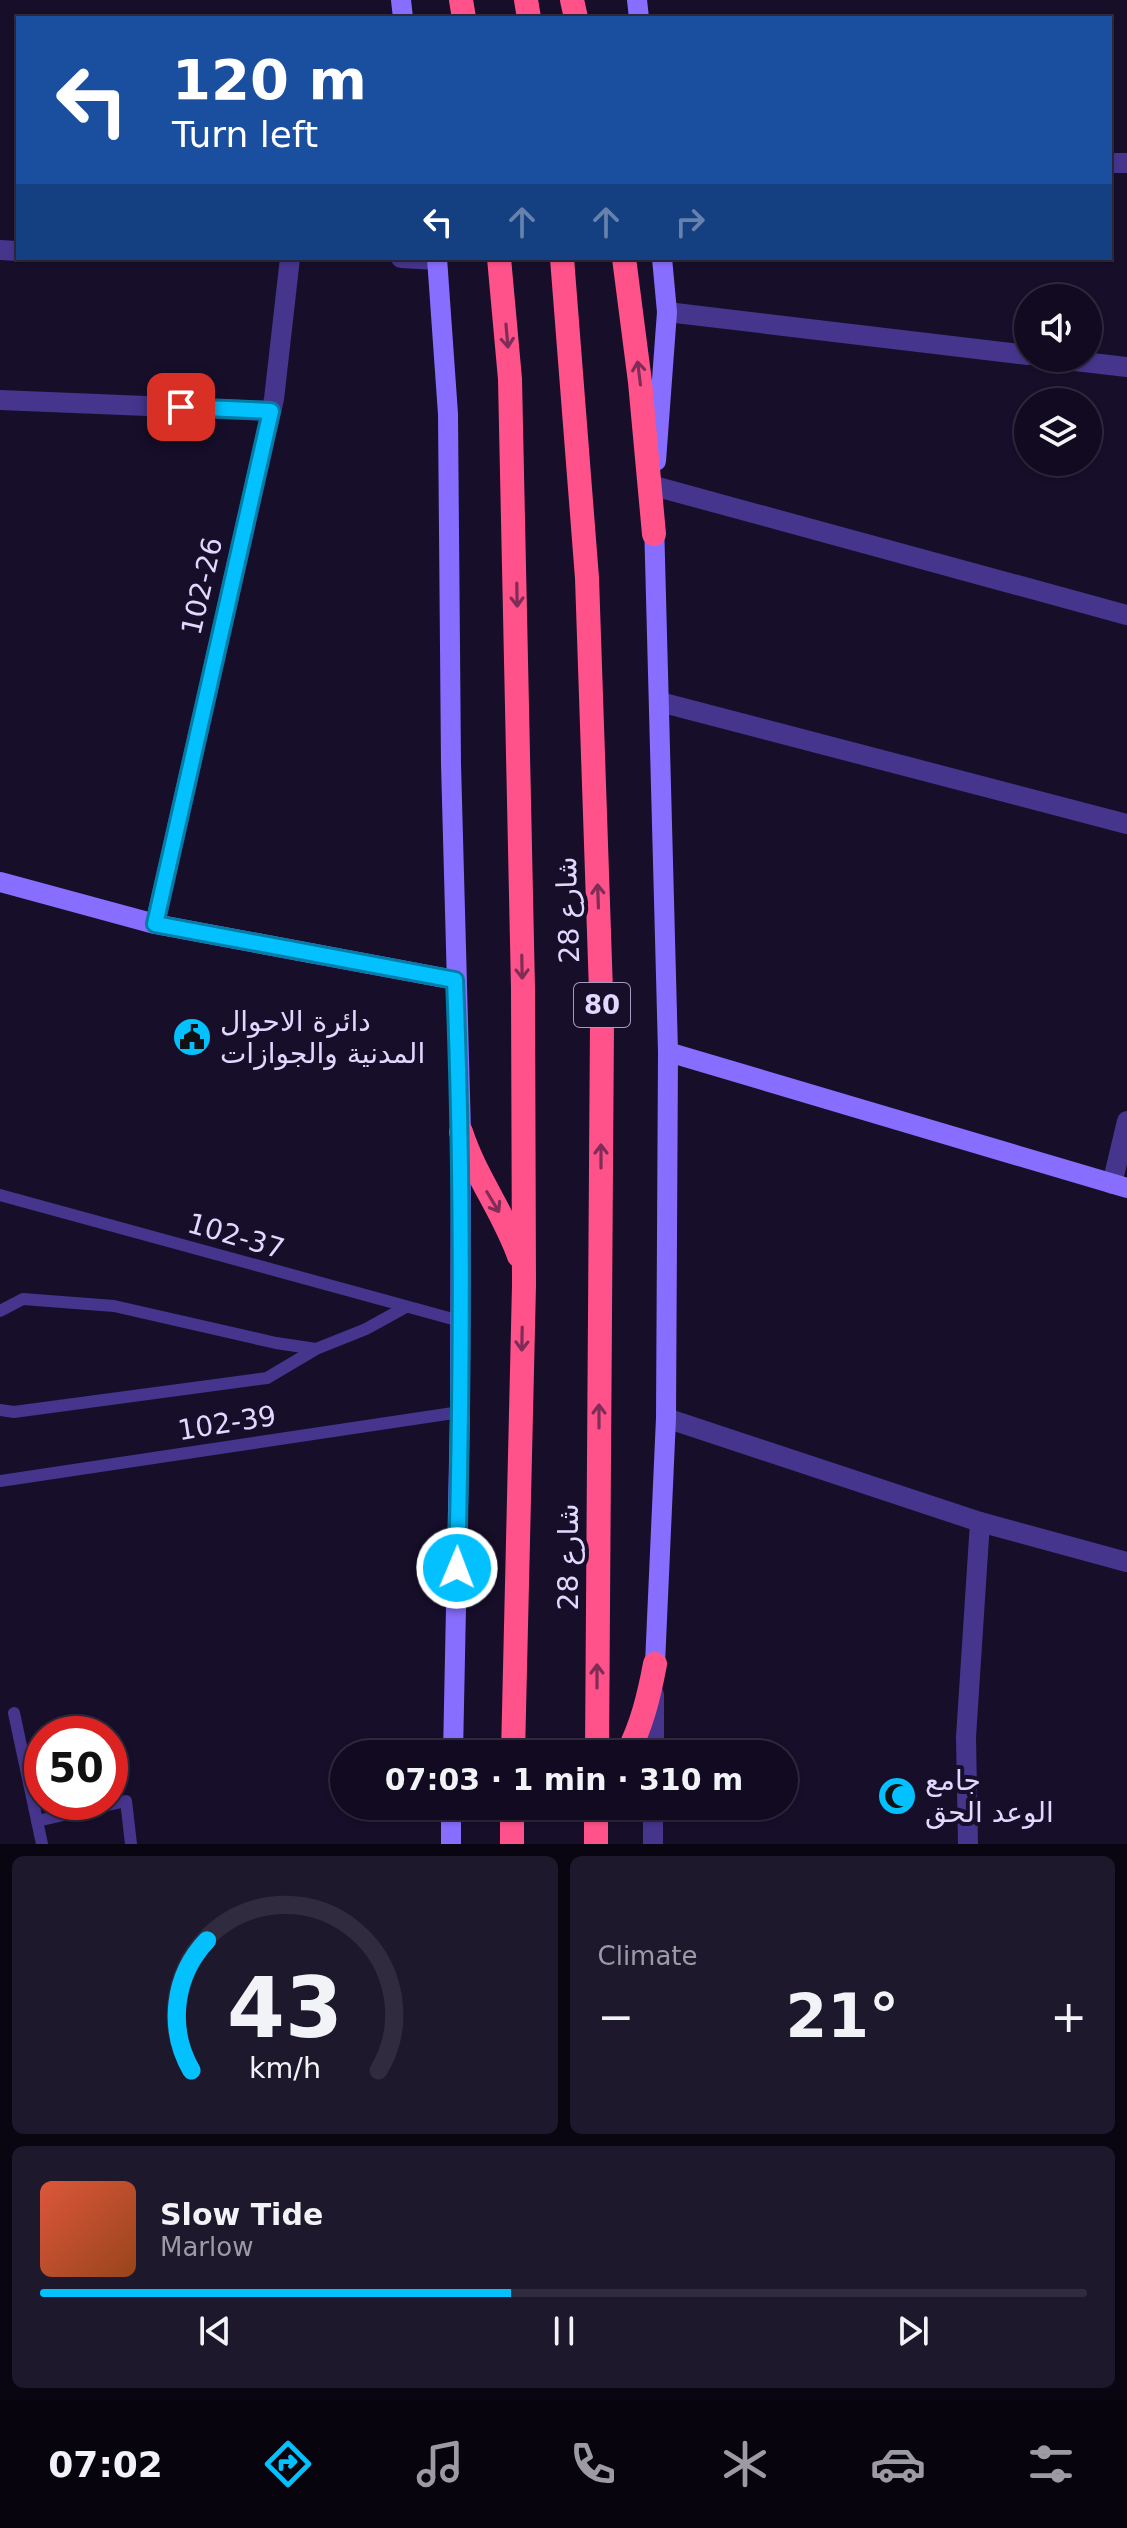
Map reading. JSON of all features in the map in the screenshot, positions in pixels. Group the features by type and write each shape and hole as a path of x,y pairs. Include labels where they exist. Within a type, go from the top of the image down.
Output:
{"highway":[{"name":"شارع 28","path":"499,260 510,379 523,989 524,1285 513,1740"},
{"name":"شارع 28","path":"562,260 587,578 602,1021 597,1740"},
{"path":"624,260 640,382 654,534"},
{"path":"461,1132 471,1162 510,1232 520,1259 524,1285"},
{"path":"634,1740 648,1701 655,1664"},
{"path":"512,1820 512,1844"},
{"path":"596,1840 601,1820"}],"main road":[{"path":"437,260 448,414 455,980 461,1132 460,1412 453,1740"},
{"path":"655,1664 666,1418 668,1052 654,534 654,486 667,312 662,260"},
{"path":"0,882 155,924 455,980"},
{"path":"668,1052 1120,1186"},
{"path":"451,1820 451,1844"}],"street":[{"name":"102-26","path":"155,924 271,411 290,260"},
{"path":"667,312 1014,353"},
{"path":"1102,364 1127,367"},
{"path":"0,400 271,411"},
{"path":"654,486 1127,615"},
{"path":"660,702 1127,824"},
{"path":"1120,1186 1127,1121"},
{"path":"666,1418 980,1522 1127,1562"},
{"path":"968,1844 966,1737 980,1522"},
{"path":"654,1740 655,1664"},
{"path":"653,1820 653,1844"}],"lane":[{"name":"102-37","path":"0,1195 460,1321"},
{"path":"0,1311 23,1299 114,1306 276,1343 316,1349"},
{"path":"0,1410 14,1412 267,1378 316,1349 366,1329 404,1308"},
{"name":"102-39","path":"0,1481 460,1412"},
{"path":"14,1713 42,1844"},
{"path":"37,1821 126,1801 131,1844"}],"place":[{"name":"دائرة الاحوال المدنية والجوازات","path":"192,1037"},
{"name":"جامع الوعد الحق","path":"897,1796"}],"route":[{"path":"181,407 271,411 155,924 455,980 461,1132 457,1568"}]}
